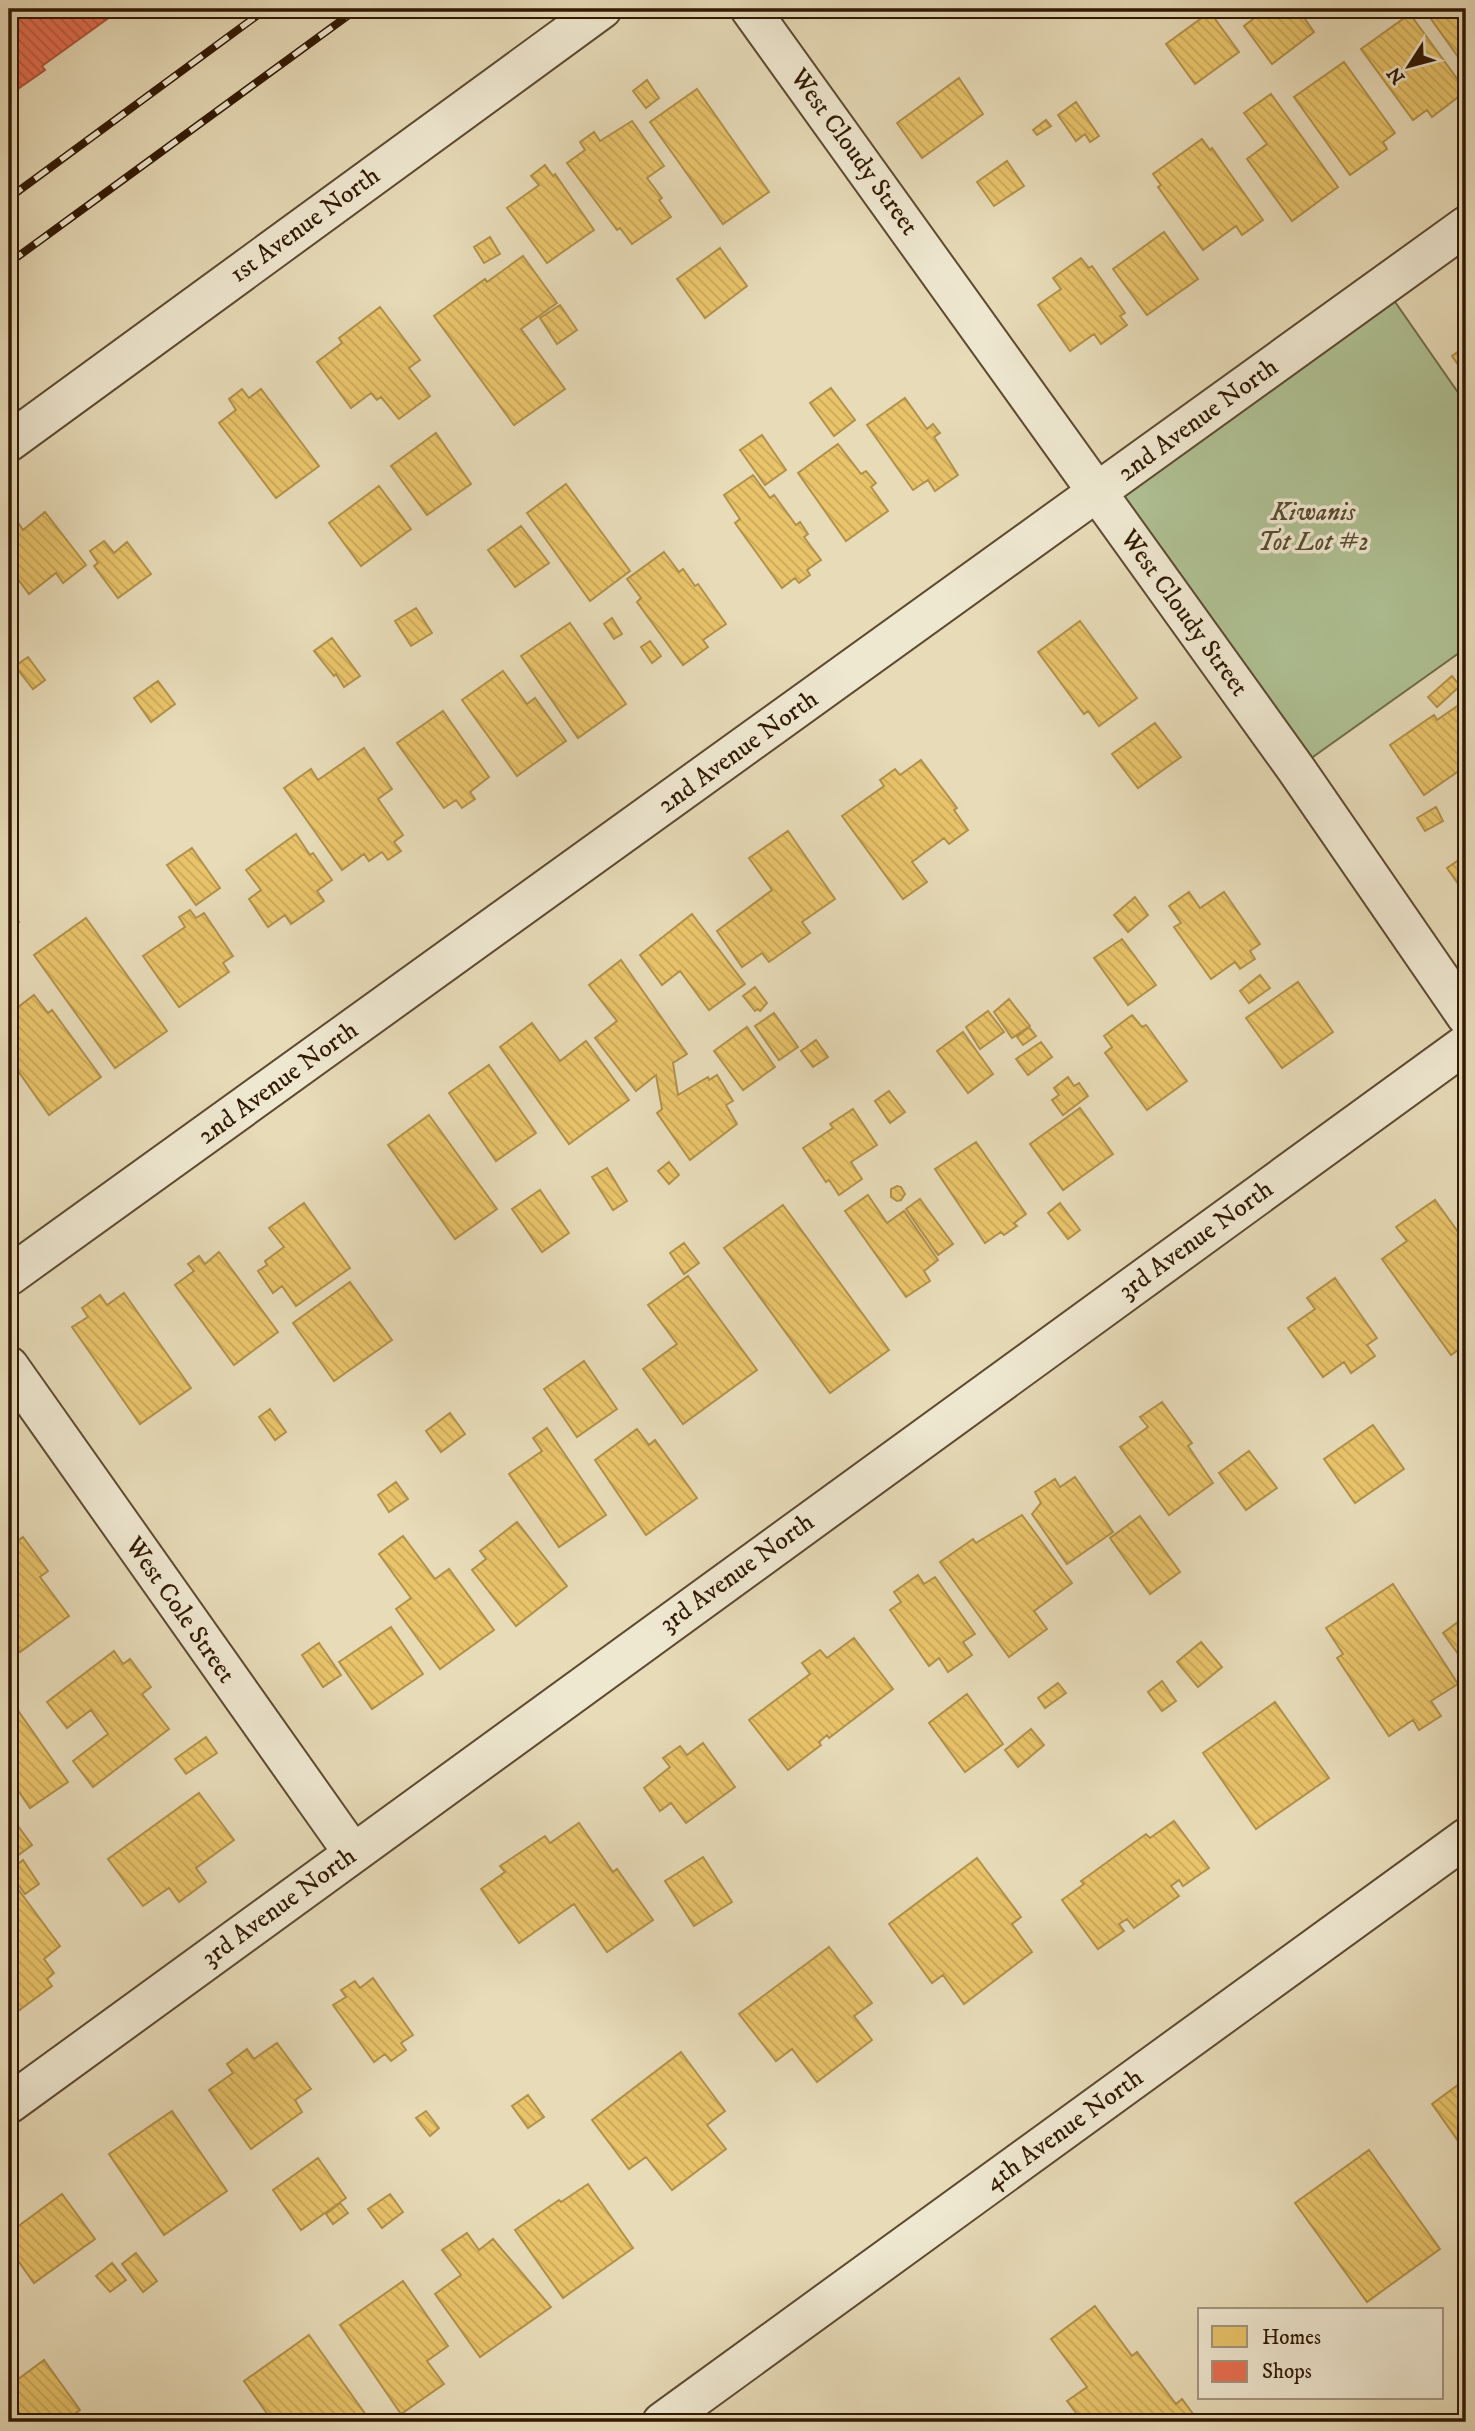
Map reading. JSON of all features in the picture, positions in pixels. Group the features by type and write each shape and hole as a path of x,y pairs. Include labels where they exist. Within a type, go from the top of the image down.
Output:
{"street":[{"name":"1st Avenue North","path":"9,442 602,9"},
{"name":"West Cloudy Street","path":"750,9 1296,769 1466,1016"},
{"name":"2nd Avenue North","path":"9,1276 1466,226"},
{"name":"3rd Avenue North","path":"9,2104 1466,1044"},
{"name":"West Cole Street","path":"9,1366 352,1853"},
{"name":"4th Avenue North","path":"662,2422 1466,1838"}],"green space":[{"name":"Kiwanis Tot Lot #2","path":"1384,286 1466,404 1466,648 1296,769 1098,493"}],"building: Homes":[{"path":"1266,9 1298,9 1314,32 1272,64 1244,26"},
{"path":"1428,9 1466,9 1466,68 1426,12"},
{"path":"1210,12 1239,52 1195,84 1166,44"},
{"path":"1410,14 1466,91 1432,117 1427,110 1413,120 1361,49"},
{"path":"1344,62 1395,133 1383,142 1387,149 1350,175 1294,97"},
{"path":"959,78 983,114 922,158 897,123"},
{"path":"647,80 659,98 646,108 633,91"},
{"path":"697,89 769,192 723,224 650,122"},
{"path":"1271,94 1338,187 1292,221 1247,159 1267,144 1244,113"},
{"path":"1076,102 1099,136 1090,142 1085,134 1076,141 1058,115"},
{"path":"1046,120 1051,126 1037,135 1033,130"},
{"path":"632,121 664,166 647,178 662,198 659,200 671,217 632,244 620,228 617,230 567,163 585,150 580,142 594,132 600,141"},
{"path":"1202,139 1210,150 1212,148 1263,220 1242,235 1236,226 1203,250 1158,187 1161,185 1153,174"},
{"path":"1007,161 1024,186 994,206 977,182"},
{"path":"545,165 553,176 555,174 594,230 547,263 507,208 539,185 531,176"},
{"path":"1164,232 1198,279 1147,315 1113,269"},
{"path":"490,237 500,254 484,263 474,247"},
{"path":"720,248 747,286 705,318 677,279"},
{"path":"523,256 557,303 521,329 565,389 514,425 434,316 485,279 487,282"},
{"path":"1081,258 1089,268 1092,266 1125,313 1120,316 1127,325 1101,344 1094,334 1070,351 1038,305 1061,289 1053,278"},
{"path":"560,305 577,330 557,344 540,318"},
{"path":"380,307 420,360 409,368 430,396 399,419 381,397 377,400 371,393 351,408 317,362 342,343 339,338"},
{"path":"1466,346 1466,376 1452,356"},
{"path":"831,388 855,420 834,436 810,403"},
{"path":"242,389 249,398 261,389 319,466 276,498 219,423 236,410 229,399"},
{"path":"905,398 927,429 933,424 940,433 934,437 958,475 935,491 928,480 913,490 867,425"},
{"path":"436,433 471,484 427,515 391,466"},
{"path":"762,435 786,470 765,485 740,450"},
{"path":"838,444 861,474 866,471 876,483 871,487 888,511 846,541 798,473"},
{"path":"753,475 770,498 774,495 796,525 800,522 808,534 804,537 821,560 807,570 810,575 799,583 795,578 782,588 735,523 740,519 724,495"},
{"path":"566,484 630,571 590,601 527,513"},
{"path":"379,486 411,529 361,566 329,523"},
{"path":"45,512 86,565 63,583 56,573 29,594 9,567 9,527 17,521 23,530"},
{"path":"521,526 549,563 515,587 488,550"},
{"path":"104,541 114,553 127,542 151,574 118,598 94,566 98,563 90,551"},
{"path":"664,552 679,572 683,569 695,586 698,584 726,624 703,640 708,647 683,665 637,602 641,598 627,579"},
{"path":"416,608 432,633 411,646 395,621"},
{"path":"612,618 622,634 614,639 604,624"},
{"path":"1080,621 1137,698 1099,726 1088,711 1084,714 1038,652"},
{"path":"570,623 626,704 578,738 521,656"},
{"path":"332,638 360,676 344,687 336,674 334,676 314,651"},
{"path":"650,641 661,656 652,663 641,647"},
{"path":"28,657 45,680 33,689 15,666"},
{"path":"503,671 527,704 535,698 566,741 517,776 462,700"},
{"path":"1452,676 1460,686 1437,707 1428,697"},
{"path":"158,681 175,704 151,722 134,698"},
{"path":"1466,700 1466,766 1424,795 1390,745 1434,715 1437,720"},
{"path":"443,711 489,777 470,792 475,799 462,808 456,800 444,808 397,743"},
{"path":"1155,723 1181,757 1138,788 1112,754"},
{"path":"364,748 392,789 378,799 403,835 394,842 401,851 388,860 382,852 369,861 364,854 342,870 284,788 311,769 318,780"},
{"path":"921,760 957,808 954,810 968,830 949,844 944,838 912,862 927,882 903,899 842,816 884,786 880,780 895,769 900,775"},
{"path":"1436,807 1443,821 1425,831 1417,818"},
{"path":"788,831 835,899 802,922 810,933 769,962 762,953 742,967 717,931 772,890 749,858"},
{"path":"296,834 332,880 317,891 324,901 291,924 285,915 268,927 249,899 261,890 246,870"},
{"path":"192,848 220,888 196,905 167,865"},
{"path":"1466,855 1466,895 1447,868"},
{"path":"1189,892 1200,908 1224,892 1260,944 1250,951 1255,959 1240,969 1235,962 1211,979 1174,927 1181,923 1169,906"},
{"path":"1135,897 1148,915 1128,932 1114,915"},
{"path":"9,907 19,922 9,929"},
{"path":"190,910 196,918 204,913 233,956 223,963 229,972 179,1007 143,956 185,927 179,917"},
{"path":"692,914 745,984 709,1010 680,971 662,985 640,955"},
{"path":"86,918 167,1031 115,1068 34,955"},
{"path":"1122,939 1156,985 1128,1005 1094,958"},
{"path":"621,960 687,1054 673,1063 678,1095 708,1077 709,1080 717,1075 733,1101 726,1105 737,1124 690,1160 657,1113 662,1109 656,1075 636,1091 595,1038 617,1021 589,985"},
{"path":"1260,975 1270,988 1249,1003 1240,991"},
{"path":"1298,982 1333,1032 1282,1068 1246,1018"},
{"path":"755,987 767,1003 760,1011 755,1011 743,996"},
{"path":"34,995 48,1013 52,1010 101,1077 49,1115 9,1058 9,1014"},
{"path":"1009,999 1030,1026 1012,1038 994,1012"},
{"path":"988,1011 1004,1032 980,1049 966,1027"},
{"path":"774,1013 798,1047 779,1060 755,1026"},
{"path":"1132,1015 1142,1027 1146,1025 1187,1081 1147,1110 1105,1053 1112,1047 1104,1036"},
{"path":"532,1023 560,1061 586,1041 629,1100 569,1144 500,1047"},
{"path":"747,1027 775,1067 743,1090 714,1051"},
{"path":"1029,1027 1036,1036 1023,1045 1017,1037"},
{"path":"963,1032 993,1074 968,1093 937,1051"},
{"path":"816,1040 828,1057 813,1067 801,1051"},
{"path":"1041,1042 1052,1057 1028,1075 1016,1059"},
{"path":"489,1065 536,1133 496,1161 449,1093"},
{"path":"1068,1077 1074,1086 1079,1083 1088,1096 1063,1115 1052,1100 1059,1095 1054,1088"},
{"path":"889,1091 905,1112 890,1123 875,1101"},
{"path":"1080,1108 1113,1154 1063,1190 1030,1144"},
{"path":"853,1109 877,1145 851,1162 862,1179 839,1195 829,1180 826,1182 803,1148 833,1128 830,1124"},
{"path":"429,1115 497,1209 455,1239 388,1145"},
{"path":"976,1142 1026,1214 1014,1223 1017,1226 1004,1235 1001,1232 985,1243 935,1169"},
{"path":"669,1162 679,1175 669,1184 658,1171"},
{"path":"607,1168 627,1201 613,1210 592,1177"},
{"path":"901,1187 905,1194 897,1201 891,1197 891,1189"},
{"path":"540,1190 569,1233 542,1252 512,1209"},
{"path":"868,1195 887,1223 904,1211 938,1260 924,1271 930,1281 906,1297 845,1211"},
{"path":"920,1199 953,1244 938,1255 906,1209"},
{"path":"1435,1200 1466,1243 1466,1344 1451,1355 1382,1259 1407,1241 1396,1227"},
{"path":"304,1203 350,1268 296,1306 282,1286 273,1293 258,1271 267,1265 265,1261 284,1247 269,1228"},
{"path":"1060,1203 1080,1230 1068,1239 1048,1213"},
{"path":"783,1205 889,1350 830,1393 724,1248"},
{"path":"684,1243 699,1263 684,1274 670,1253"},
{"path":"219,1252 278,1332 234,1365 175,1285 194,1271 188,1264 199,1256 205,1264"},
{"path":"688,1276 757,1370 683,1424 643,1369 677,1344 648,1305"},
{"path":"1335,1278 1377,1338 1367,1345 1375,1356 1351,1373 1344,1362 1323,1377 1288,1328 1315,1309 1307,1298"},
{"path":"350,1282 392,1340 334,1381 293,1323"},
{"path":"124,1293 191,1388 140,1424 72,1327 88,1317 82,1308 100,1295 107,1305"},
{"path":"584,1361 617,1409 577,1437 544,1389"},
{"path":"1162,1402 1192,1443 1188,1446 1213,1483 1169,1515 1120,1447 1148,1427 1140,1417"},
{"path":"270,1409 286,1432 275,1440 259,1417"},
{"path":"450,1413 465,1434 441,1452 426,1431"},
{"path":"1373,1425 1404,1469 1355,1503 1324,1459"},
{"path":"547,1428 606,1515 559,1547 509,1474 542,1451 533,1438"},
{"path":"637,1429 649,1445 655,1440 697,1498 646,1535 595,1460"},
{"path":"1249,1451 1277,1488 1246,1510 1219,1473"},
{"path":"1075,1477 1113,1532 1067,1564 1032,1514 1041,1503 1035,1492 1055,1479 1060,1487"},
{"path":"396,1482 408,1499 389,1512 378,1495"},
{"path":"1022,1515 1072,1583 1034,1611 1047,1629 1009,1657 940,1562 973,1539 976,1543"},
{"path":"1140,1516 1180,1572 1150,1594 1110,1538"},
{"path":"517,1522 567,1586 516,1626 472,1570 486,1559 480,1551"},
{"path":"403,1536 435,1579 449,1569 494,1630 440,1669 396,1609 411,1598 379,1554"},
{"path":"23,1537 48,1571 40,1577 69,1616 20,1652 9,1636 9,1543 11,1546"},
{"path":"918,1575 924,1584 935,1577 975,1634 963,1642 972,1655 948,1672 939,1658 929,1666 890,1610 901,1602 894,1592"},
{"path":"1393,1584 1458,1684 1431,1701 1441,1716 1419,1730 1413,1720 1389,1736 1337,1658 1343,1654 1326,1628"},
{"path":"1466,1616 1466,1665 1443,1633"},
{"path":"391,1627 423,1674 372,1709 339,1662"},
{"path":"854,1638 893,1689 829,1738 827,1735 819,1742 821,1745 788,1770 749,1720 810,1674 802,1663 820,1650 827,1658"},
{"path":"1201,1642 1222,1667 1198,1687 1177,1662"},
{"path":"319,1643 341,1675 323,1687 302,1655"},
{"path":"114,1651 123,1664 130,1659 151,1687 142,1694 169,1729 93,1787 73,1761 108,1734 91,1710 67,1728 47,1702"},
{"path":"1162,1681 1176,1701 1162,1711 1148,1692"},
{"path":"1058,1683 1066,1693 1045,1708 1038,1698"},
{"path":"967,1694 1003,1744 965,1772 929,1723"},
{"path":"1275,1702 1329,1778 1256,1829 1203,1753"},
{"path":"17,1709 68,1782 30,1808 9,1777 9,1715"},
{"path":"1031,1729 1044,1745 1018,1767 1005,1750"},
{"path":"206,1737 217,1753 186,1774 175,1759"},
{"path":"703,1743 735,1787 686,1823 671,1803 660,1811 644,1788 670,1767 663,1758 680,1746 687,1755"},
{"path":"199,1793 234,1840 196,1868 206,1882 179,1902 169,1888 143,1906 108,1859"},
{"path":"9,1814 32,1845 9,1862"},
{"path":"1174,1821 1209,1868 1183,1886 1179,1880 1171,1886 1179,1896 1134,1928 1127,1919 1119,1924 1124,1931 1098,1949 1062,1900 1084,1884 1081,1881 1146,1834 1150,1838"},
{"path":"579,1823 613,1872 617,1869 653,1920 607,1952 574,1904 519,1943 481,1889 505,1872 500,1866 545,1836 550,1843"},
{"path":"703,1857 732,1902 694,1926 665,1881"},
{"path":"977,1858 1021,1917 1012,1924 1032,1952 964,2004 943,1975 932,1983 889,1924"},
{"path":"23,1860 39,1884 25,1894 9,1871"},
{"path":"15,1885 60,1946 44,1959 54,1973 47,1979 52,1986 14,2014 9,2007 9,1889"},
{"path":"829,1947 872,2003 854,2016 872,2040 817,2082 792,2049 776,2061 739,2014"},
{"path":"373,1978 413,2035 401,2043 406,2050 391,2061 385,2054 374,2062 333,2005 346,1997 341,1990 355,1981 360,1988"},
{"path":"277,2043 311,2089 295,2100 302,2112 251,2149 209,2090 233,2073 227,2064 247,2049 254,2059"},
{"path":"681,2052 725,2111 707,2125 726,2149 672,2190 646,2157 629,2169 592,2120"},
{"path":"1466,2079 1466,2152 1432,2104"},
{"path":"528,2095 544,2117 528,2128 512,2106"},
{"path":"172,2111 227,2191 164,2235 109,2154"},
{"path":"426,2111 439,2128 430,2136 416,2118"},
{"path":"1369,2150 1440,2249 1367,2302 1295,2203"},
{"path":"318,2158 346,2198 301,2230 273,2190"},
{"path":"588,2184 633,2248 563,2298 515,2230"},
{"path":"62,2194 95,2239 34,2283 9,2248 9,2233"},
{"path":"390,2194 403,2212 382,2228 368,2209"},
{"path":"340,2203 348,2213 333,2224 326,2214"},
{"path":"467,2233 479,2250 493,2239 551,2307 480,2357 435,2294 461,2275 442,2250"},
{"path":"136,2253 157,2281 143,2292 122,2264"},
{"path":"112,2263 126,2280 110,2292 96,2276"},
{"path":"403,2281 448,2346 427,2361 444,2384 401,2414 340,2325"},
{"path":"1095,2306 1132,2356 1137,2352 1176,2404 1182,2399 1199,2422 1083,2422 1067,2401 1087,2387 1051,2339"},
{"path":"309,2335 371,2422 273,2422 244,2381"},
{"path":"44,2360 80,2410 64,2422 26,2422 9,2398 9,2386"},
{"path":"1466,2411 1466,2422 1453,2421"}],"building: Shops":[{"path":"9,9 121,9 42,66 45,70 9,95"}],"railway":[{"path":"9,198 266,9"},
{"path":"9,263 357,9"}]}
